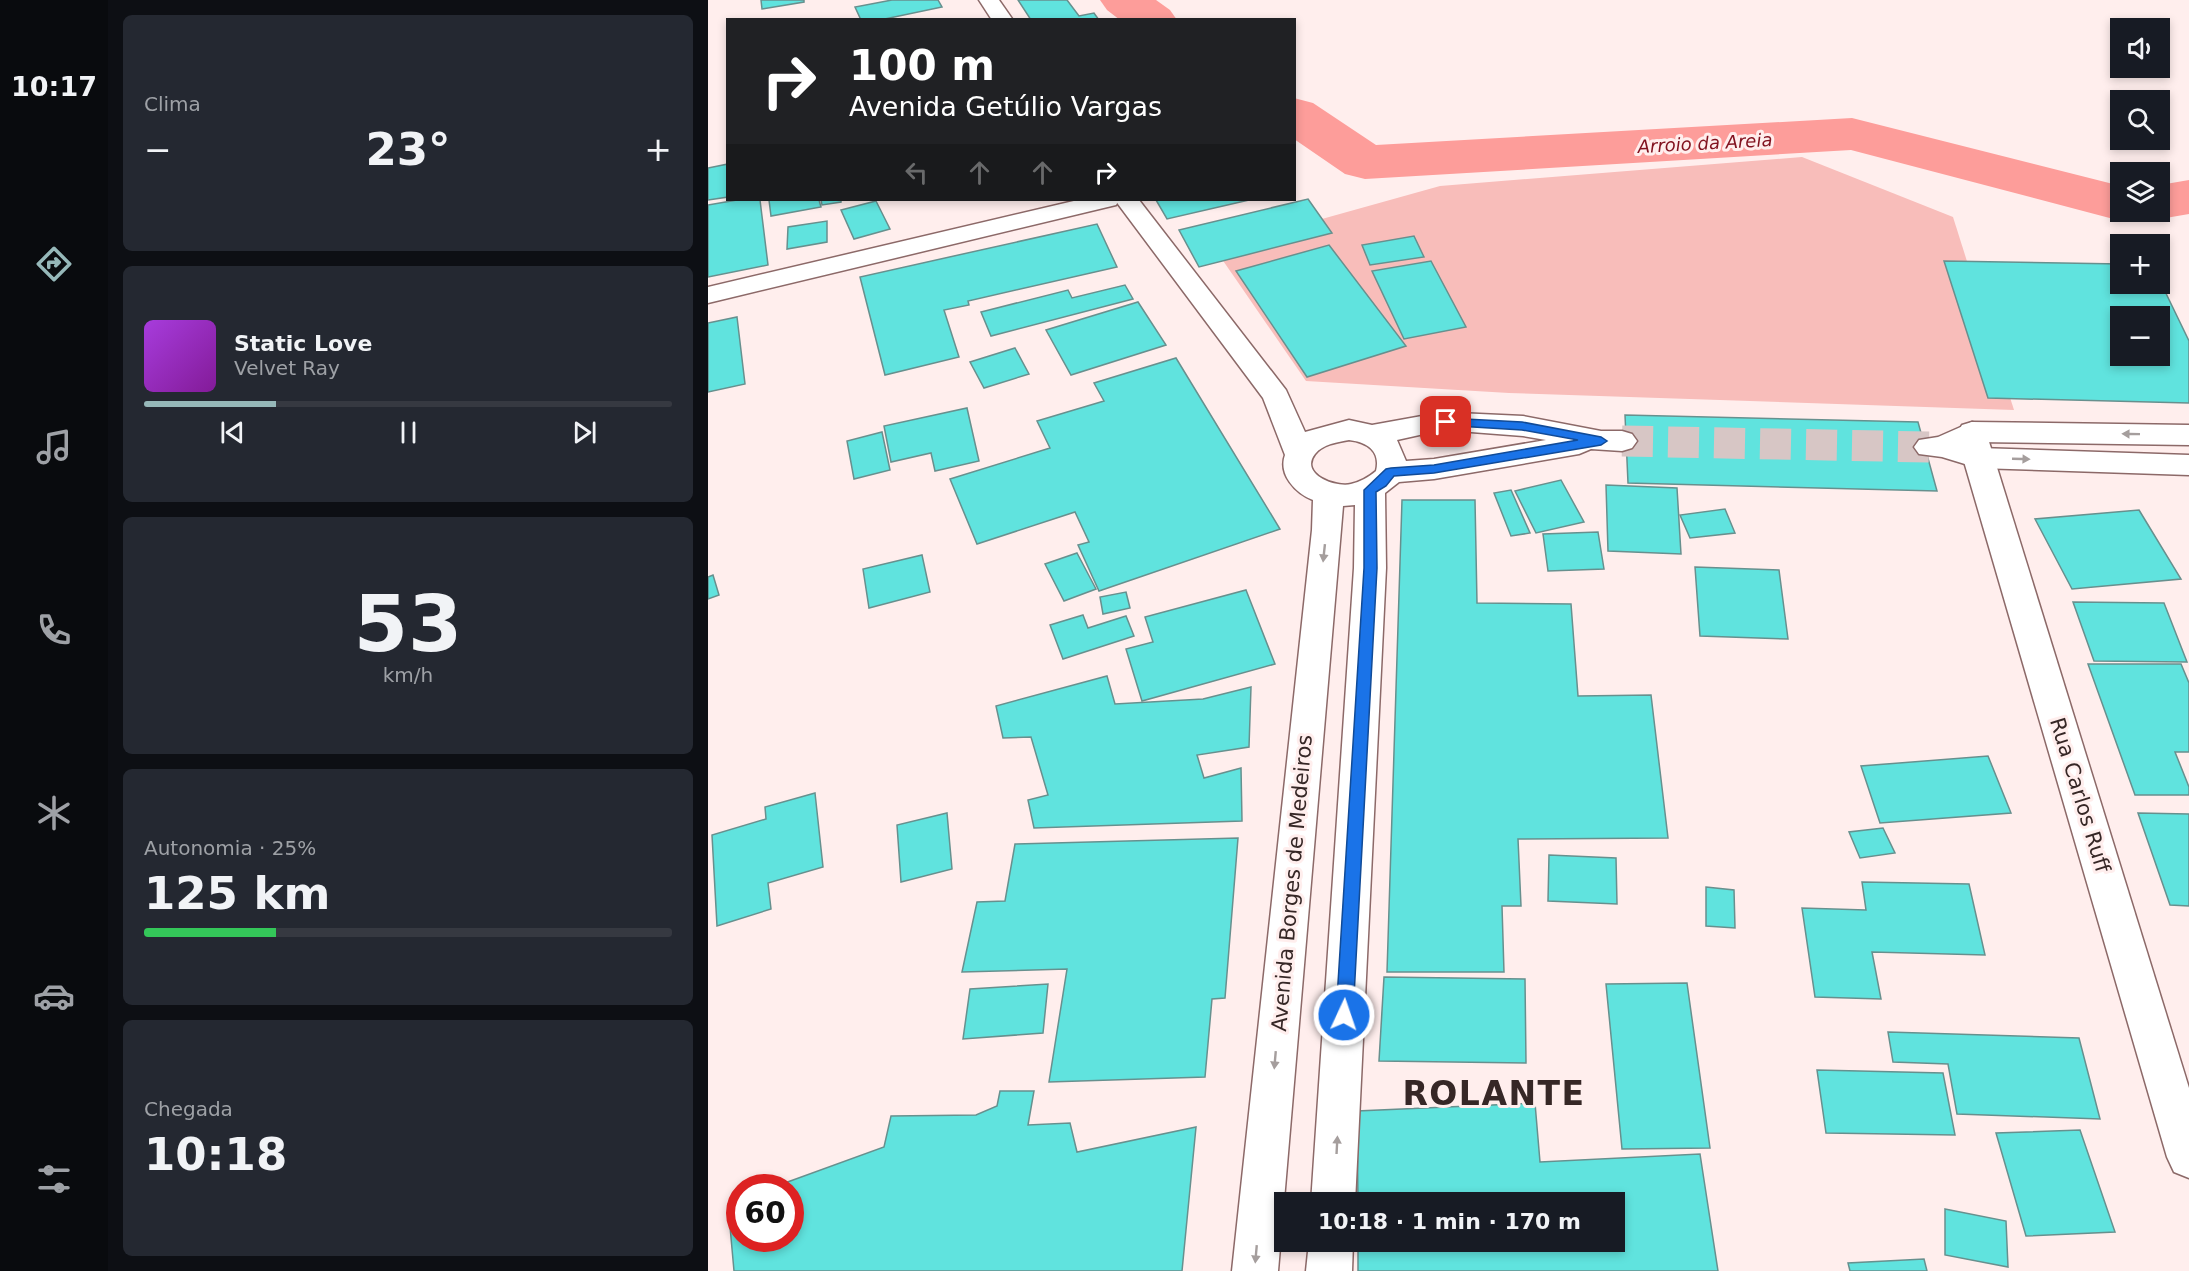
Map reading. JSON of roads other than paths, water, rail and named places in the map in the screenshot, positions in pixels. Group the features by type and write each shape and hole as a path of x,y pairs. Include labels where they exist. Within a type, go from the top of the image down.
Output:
{"main road":[{"path":"989,0 1002,18"},
{"path":"708,295 1103,201"},
{"path":"1128,201 1276,396 1299,454"},
{"path":"1276,396 1385,443 1391,452 1393,462 1380,481 1370,568 1334,1192"},
{"path":"1458,422 1522,426 1612,441 1434,469 1380,481 1356,495 1328,494 1312,488 1300,478 1296,466 1299,454 1306,444 1318,436 1360,433 1458,422"},
{"path":"1956,446 2189,435"},
{"path":"1956,446 2189,465"},
{"name":"Rua Carlos Ruff","path":"1956,446 2189,1157"},
{"name":"Avenida Borges de Medeiros","path":"1255,1271 1327,530 1328,494"},
{"path":"1329,1271 1330,1252"}],"waterway":[{"name":"Arroio da Areia","path":"1124,0 1150,18"},
{"name":"Arroio da Areia","path":"1296,115 1365,162 1852,134 2110,201"},
{"name":"Arroio da Areia","path":"2170,200 2189,197"}],"tunnel":[{"path":"1622,441 1929,447"}],"district":[{"name":"ROLANTE","path":"1494,1093"}]}
